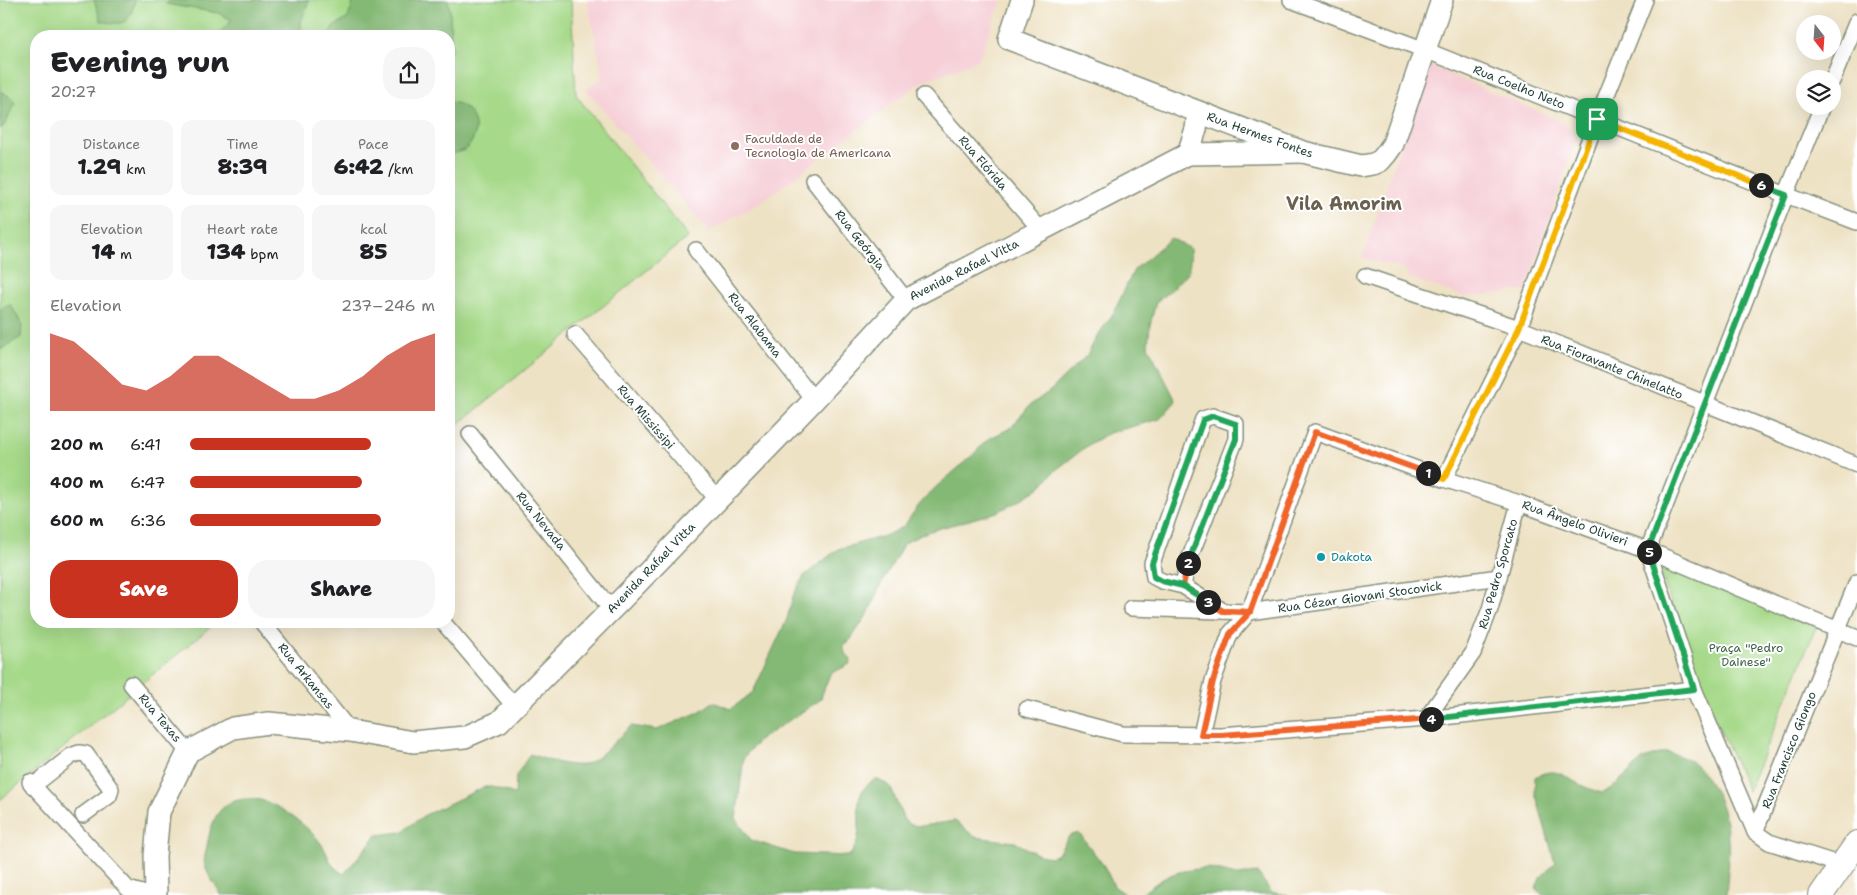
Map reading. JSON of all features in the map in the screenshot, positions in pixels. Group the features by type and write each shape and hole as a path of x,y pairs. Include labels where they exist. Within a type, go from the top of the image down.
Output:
{"main road":[{"name":"Rua Hermes Fontes","path":"1022,0 1009,39 1303,152 1361,166 1380,161 1393,144 1442,0"},
{"path":"1188,154 1196,129 1198,112"},
{"name":"Avenida Rafael Vitta","path":"188,752 233,728 269,723 350,731 413,742 464,737 499,722 814,400 906,300 1188,154 1303,152"},
{"path":"156,895 155,856 159,812 188,752"},
{"path":"1821,895 1857,843"}],"street":[{"name":"Rua Coelho Neto","path":"1291,0 1425,50 1857,222"},
{"path":"1444,479 1519,328 1597,119 1645,0"},
{"path":"1837,70 1857,21"},
{"name":"Rua Flórida","path":"924,96 1041,230"},
{"path":"1818,115 1648,550 1694,689 1755,832 1769,842 1841,865"},
{"name":"Rua Geórgia","path":"813,180 906,300"},
{"name":"Rua Alabama","path":"696,250 814,400"},
{"name":"Rua Fioravante Chinelatto","path":"1365,276 1519,328 1857,465"},
{"name":"Rua Mississipi","path":"575,334 717,499"},
{"path":"1183,586 1188,562 1236,439 1236,424 1213,416 1203,420 1152,563 1154,577 1183,586 1223,611"},
{"name":"Rua Ângelo Olivieri","path":"1250,612 1315,432 1444,479 1519,502 1648,550 1857,638"},
{"name":"Rua Nevada","path":"470,434 611,609"},
{"name":"Rua Pedro Sporcato","path":"1426,720 1473,653 1490,609 1519,502"},
{"name":"Rua Cézar Giovani Stocovick","path":"1131,608 1250,612 1499,577"},
{"name":"Rua Francisco Giongo","path":"1755,832 1857,582"},
{"path":"1201,735 1213,681 1230,634 1250,612"},
{"name":"Rua Arkansas","path":"267,628 350,731"},
{"path":"448,628 514,706"},
{"name":"Rua Texas","path":"131,684 188,752"},
{"path":"1027,709 1123,734 1221,735 1426,720 1694,689"},
{"path":"83,815 109,796 111,789 86,754 79,753 71,756 32,784 128,889 149,895"}],"shaded area":[{"name":"Faculdade de Tecnologia de Americana","path":"587,0 1002,0 978,60 921,82 760,203 709,231 586,90 603,77"},
{"path":"1428,65 1567,124 1574,144 1526,290 1465,297 1409,278 1405,269 1362,258"}],"green space":[{"path":"0,0 571,0 576,95 688,237 455,427 455,30 30,30 30,628 209,628 0,800"},
{"path":"94,0 135,0 128,19 121,23 115,23 101,21"},
{"path":"170,0 309,0 301,22 301,30 222,30 232,20 218,13 166,4"},
{"path":"354,0 448,0 450,30 331,30 348,18"},
{"path":"0,91 12,98 15,104 1,129"},
{"path":"455,104 470,112 475,126 472,141 467,148 455,153"},
{"path":"1171,238 1191,249 1189,271 1156,302 1150,325 1148,346 1176,401 1160,419 1109,433 1091,443 1056,470 1040,487 1015,503 997,512 927,532 904,543 879,588 869,612 844,646 844,651 851,660 850,664 830,674 820,700 758,741 744,757 736,819 751,840 794,854 849,856 856,846 859,833 859,807 862,791 867,784 876,779 890,786 904,820 910,825 921,826 955,821 975,837 1015,842 1039,855 1051,857 1058,854 1069,836 1079,833 1104,866 1114,886 1125,895 221,895 208,873 204,858 215,818 220,811 233,802 242,799 254,799 272,804 292,816 317,838 332,865 344,874 377,835 402,832 423,816 484,787 492,787 515,794 516,776 530,754 564,764 583,765 595,759 631,726 657,730 699,712 713,702 731,709 753,692 787,619 793,596 804,576 838,549 885,536 904,526 919,505 935,488 972,456 988,439 1011,428 1029,406 1050,391 1087,355 1113,314 1134,270"},
{"path":"11,305 22,325 21,337 0,350 0,310 5,306"},
{"name":"Praça \"Pedro Dainese\"","path":"1656,559 1817,625 1748,791 1700,686"},
{"path":"1667,752 1686,758 1696,765 1714,789 1721,803 1728,833 1726,895 1543,895 1536,889 1540,878 1555,863 1535,792 1535,777 1555,772 1602,793 1613,787 1643,759"},
{"path":"1209,868 1236,875 1258,873 1271,892 1288,895 1140,895 1172,874"}],"place":[{"name":"Faculdade de Tecnologia de Americana","path":"735,146"},
{"name":"Dakota","path":"1321,557"}],"district":[{"name":"Vila Amorim","path":"1344,204"}],"route":[{"path":"1597,119 1519,328 1444,479 1315,432 1250,612 1223,611 1183,586 1188,562 1236,439 1236,424 1213,416 1203,420 1152,563 1154,577 1183,586 1223,611 1250,612 1230,634 1213,681 1201,735 1426,720 1694,689 1648,550 1786,195 1597,119"}]}
